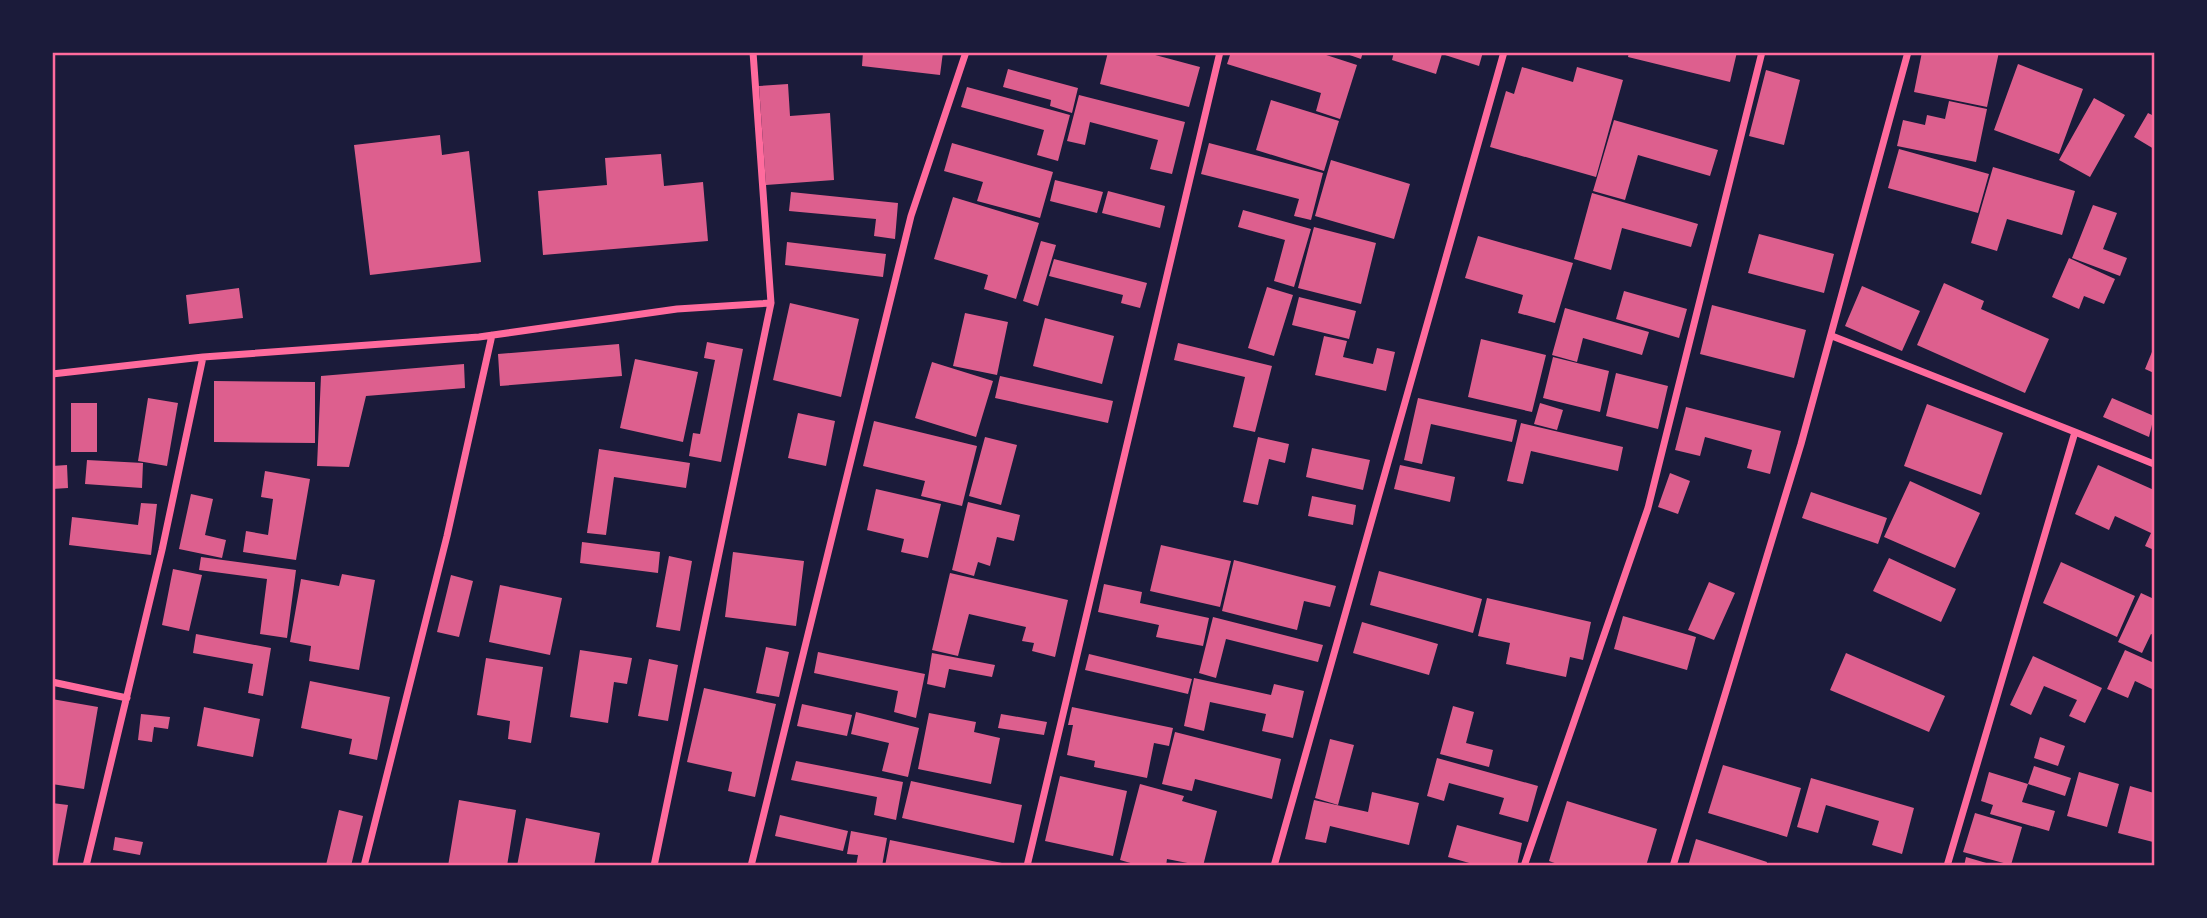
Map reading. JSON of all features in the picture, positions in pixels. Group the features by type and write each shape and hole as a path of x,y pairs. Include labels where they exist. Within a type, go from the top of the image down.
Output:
{"street":[{"path":"654,866 771,303 753,52"},
{"path":"751,866 911,216 966,52"},
{"path":"1027,866 1220,52"},
{"path":"1274,866 1504,52"},
{"path":"1524,866 1648,508 1762,52"},
{"path":"1673,866 1832,336 1906,53"},
{"path":"52,374 202,357 492,335 677,309 771,303"},
{"path":"364,866 447,536 492,335"},
{"path":"1832,336 2154,464"},
{"path":"86,866 162,550 202,357"},
{"path":"1947,866 2075,432"},
{"path":"52,682 127,698"}],"building":[{"path":"863,52 943,52 940,75 862,66"},
{"path":"1108,52 1144,52 1200,67 1189,107 1100,84"},
{"path":"1231,52 1317,52 1357,65 1340,119 1316,111 1321,93 1227,64"},
{"path":"1341,52 1363,52 1361,59"},
{"path":"1394,52 1483,52 1479,66 1442,54 1436,74 1392,60"},
{"path":"1629,52 1737,52 1730,82 1628,57"},
{"path":"1922,52 1999,52 1987,107 1914,92"},
{"path":"2018,64 2083,89 2059,154 1994,130"},
{"path":"1522,67 1573,82 1577,67 1623,80 1596,177 1490,147 1506,91 1514,94"},
{"path":"1008,69 1078,88 1072,113 1050,106 1051,100 1003,87"},
{"path":"1766,70 1800,80 1784,145 1749,136"},
{"path":"788,84 790,116 830,113 834,180 766,185 759,86"},
{"path":"967,87 1070,115 1058,161 1037,155 1044,130 961,107"},
{"path":"1079,95 1185,122 1172,174 1150,169 1158,140 1090,122 1085,145 1067,141"},
{"path":"2094,98 2125,115 2090,177 2059,160"},
{"path":"1271,100 1339,121 1324,171 1256,150"},
{"path":"1949,101 1987,109 1976,162 1897,146 1903,120 1925,125 1927,115 1945,119"},
{"path":"2148,113 2154,116 2154,149 2134,137"},
{"path":"1614,120 1718,150 1710,176 1638,155 1625,200 1593,191"},
{"path":"440,135 442,155 469,151 481,262 370,275 354,145"},
{"path":"952,143 1053,172 1040,218 977,201 983,182 944,171"},
{"path":"1209,143 1323,173 1311,220 1294,216 1299,199 1201,174"},
{"path":"1899,149 1989,174 1978,213 1888,188"},
{"path":"661,154 664,186 703,182 708,241 543,255 538,191 607,185 605,158"},
{"path":"1331,160 1410,184 1394,239 1315,216"},
{"path":"1993,167 2075,191 2062,235 2007,219 1997,251 1971,243"},
{"path":"1055,180 1103,192 1097,213 1050,201"},
{"path":"1108,191 1165,206 1160,228 1102,213"},
{"path":"791,192 898,203 895,239 874,236 876,219 789,211"},
{"path":"1592,193 1698,224 1691,247 1622,228 1611,270 1574,259"},
{"path":"953,197 1039,223 1016,299 984,289 988,275 934,259"},
{"path":"2093,205 2117,213 2103,249 2127,258 2120,276 2072,258"},
{"path":"1243,210 1311,229 1294,287 1274,281 1285,240 1238,227"},
{"path":"1314,227 1376,243 1361,304 1298,288"},
{"path":"1759,234 1834,254 1824,293 1748,273"},
{"path":"1478,236 1573,263 1555,323 1518,313 1523,295 1465,278"},
{"path":"1041,241 1056,245 1038,306 1023,301"},
{"path":"787,242 886,254 883,277 785,265"},
{"path":"2069,258 2115,279 2104,304 2084,296 2079,309 2052,297"},
{"path":"1054,259 1147,283 1140,308 1121,303 1123,295 1049,276"},
{"path":"1944,283 1984,301 1981,309 2049,339 2025,393 1917,345"},
{"path":"1862,286 1920,311 1902,351 1845,326"},
{"path":"1267,287 1293,295 1274,356 1248,348"},
{"path":"239,288 243,318 189,324 186,295"},
{"path":"1624,291 1687,309 1679,338 1616,319"},
{"path":"1299,297 1356,311 1349,339 1292,325"},
{"path":"790,303 859,319 841,397 773,380"},
{"path":"1712,305 1806,330 1794,378 1700,354"},
{"path":"1565,308 1649,332 1642,355 1583,338 1577,362 1552,355"},
{"path":"965,313 1008,322 997,375 953,366"},
{"path":"1045,318 1114,336 1102,384 1033,366"},
{"path":"1324,336 1347,341 1343,357 1373,364 1377,348 1395,352 1386,391 1315,375"},
{"path":"1481,339 1546,355 1532,412 1468,397"},
{"path":"707,342 743,349 721,462 689,456 693,433 700,434 715,360 704,358"},
{"path":"1178,343 1272,366 1255,432 1233,427 1245,377 1174,360"},
{"path":"619,344 622,376 500,386 498,354"},
{"path":"2154,347 2154,373 2145,369"},
{"path":"1553,357 1609,371 1600,412 1543,398"},
{"path":"635,359 698,372 683,442 620,428"},
{"path":"932,362 993,381 976,437 915,418"},
{"path":"464,364 465,388 366,396 349,467 317,466 321,376"},
{"path":"1616,373 1668,386 1658,429 1606,416"},
{"path":"1000,376 1113,401 1108,423 995,398"},
{"path":"214,381 315,382 315,443 214,442"},
{"path":"148,398 178,403 167,466 138,461"},
{"path":"1418,398 1517,420 1512,442 1431,424 1422,464 1404,460"},
{"path":"2112,398 2154,416 2149,437 2103,417"},
{"path":"71,403 97,403 97,452 71,452"},
{"path":"1540,403 1563,410 1557,430 1534,424"},
{"path":"1927,404 2003,433 1981,495 1904,466"},
{"path":"1686,407 1781,431 1770,474 1747,468 1752,450 1705,437 1700,456 1675,450"},
{"path":"798,413 835,421 826,466 788,458"},
{"path":"874,421 977,446 962,506 921,496 925,481 863,466"},
{"path":"1521,423 1623,447 1618,471 1531,451 1523,484 1507,481"},
{"path":"985,437 1017,445 1001,505 969,496"},
{"path":"1258,437 1289,444 1285,463 1269,459 1258,505 1243,502"},
{"path":"1312,448 1370,460 1363,490 1306,477"},
{"path":"599,449 690,463 686,488 614,477 606,535 587,533"},
{"path":"87,460 143,463 142,488 85,484"},
{"path":"67,465 68,488 52,489 52,466"},
{"path":"1400,465 1455,477 1450,502 1394,489"},
{"path":"2098,465 2154,490 2154,550 2145,546 2151,533 2115,516 2109,530 2075,514"},
{"path":"265,471 310,479 296,560 243,552 246,531 268,535 273,499 261,497"},
{"path":"1670,473 1690,481 1678,514 1658,507"},
{"path":"1910,481 1980,513 1955,568 1884,537"},
{"path":"876,489 941,504 928,558 901,552 904,539 867,530"},
{"path":"1811,492 1887,518 1878,544 1802,518"},
{"path":"191,494 213,499 205,535 226,540 222,558 179,549"},
{"path":"1312,496 1356,505 1353,525 1308,516"},
{"path":"968,502 1020,515 1014,541 997,537 990,566 978,562 974,576 952,570"},
{"path":"141,503 157,504 151,555 69,545 72,517 138,525"},
{"path":"582,542 660,552 658,573 580,563"},
{"path":"1161,545 1231,561 1220,607 1150,591"},
{"path":"733,552 804,561 796,626 725,617"},
{"path":"669,556 692,561 680,631 656,627"},
{"path":"201,557 296,570 287,638 260,634 267,579 199,570"},
{"path":"1889,558 1956,589 1941,622 1873,591"},
{"path":"1234,560 1336,586 1330,607 1304,601 1297,630 1222,611"},
{"path":"2061,562 2135,596 2117,637 2043,603"},
{"path":"173,569 202,575 189,631 162,625"},
{"path":"1379,571 1482,599 1473,633 1370,605"},
{"path":"950,573 1068,600 1055,657 1032,651 1034,643 1022,641 1026,627 969,614 958,656 932,650"},
{"path":"342,574 375,580 359,670 309,661 311,646 290,642 301,579 339,586"},
{"path":"451,575 473,581 459,637 437,632"},
{"path":"1709,582 1735,593 1714,640 1688,630"},
{"path":"1104,584 1142,592 1140,603 1209,618 1203,646 1156,637 1159,625 1098,612"},
{"path":"500,585 562,598 550,655 489,642"},
{"path":"2141,593 2154,599 2154,635 2151,634 2142,653 2118,642"},
{"path":"1487,598 1591,622 1583,660 1570,657 1566,677 1506,664 1510,643 1478,636"},
{"path":"1623,616 1696,637 1687,670 1614,649"},
{"path":"1213,617 1323,645 1318,662 1226,639 1216,678 1199,673"},
{"path":"1362,622 1438,644 1429,675 1353,653"},
{"path":"196,634 271,648 263,696 248,693 253,664 193,653"},
{"path":"766,647 789,652 779,697 756,693"},
{"path":"580,650 632,658 627,684 614,682 608,723 570,717"},
{"path":"2125,650 2154,663 2154,690 2135,681 2128,698 2107,689"},
{"path":"818,652 925,674 916,718 894,712 898,691 814,673"},
{"path":"932,653 995,665 992,677 949,669 945,688 927,684"},
{"path":"1846,653 1945,696 1929,732 1830,690"},
{"path":"1089,654 1192,679 1188,694 1085,670"},
{"path":"2033,656 2102,688 2085,723 2069,716 2077,700 2044,686 2031,715 2010,705"},
{"path":"486,658 543,667 531,743 508,739 510,721 477,715"},
{"path":"649,659 678,665 668,721 638,716"},
{"path":"1194,678 1271,695 1274,684 1304,691 1293,738 1262,731 1266,714 1210,702 1204,731 1184,726"},
{"path":"310,681 390,697 377,760 349,754 352,739 301,728"},
{"path":"704,688 776,704 755,797 728,791 732,772 687,762"},
{"path":"52,699 98,707 84,789 52,784"},
{"path":"802,704 852,715 847,736 797,726"},
{"path":"1453,706 1474,712 1466,743 1493,750 1489,767 1440,754"},
{"path":"204,707 260,719 253,757 197,746"},
{"path":"1072,707 1173,728 1169,746 1154,743 1147,778 1094,767 1095,761 1067,755 1073,725 1068,725"},
{"path":"856,712 919,728 908,777 882,771 889,743 851,734"},
{"path":"929,713 976,722 974,732 1000,738 991,784 918,769"},
{"path":"141,714 170,717 168,729 154,727 152,742 138,740"},
{"path":"1001,714 1047,722 1044,735 998,728"},
{"path":"1175,732 1281,759 1272,799 1195,779 1192,791 1162,784"},
{"path":"2040,737 2065,746 2058,766 2034,758"},
{"path":"1330,739 1354,745 1338,805 1315,798"},
{"path":"1437,758 1538,786 1528,822 1499,814 1504,798 1449,783 1444,801 1427,796"},
{"path":"796,761 903,782 896,820 874,815 877,797 791,780"},
{"path":"1723,765 1801,788 1787,837 1708,813"},
{"path":"2034,766 2071,778 2065,796 2028,784"},
{"path":"1989,772 2028,784 2022,802 2055,811 2049,831 1990,814 1993,805 1981,801"},
{"path":"2079,772 2119,784 2107,827 2067,816"},
{"path":"1060,776 1127,791 1113,856 1045,841"},
{"path":"1811,778 1914,808 1902,854 1872,845 1879,821 1826,805 1818,833 1797,827"},
{"path":"911,781 1022,805 1014,843 902,818"},
{"path":"1140,784 1184,796 1182,801 1217,811 1203,866 1167,859 1166,866 1141,866 1120,860"},
{"path":"2130,786 2154,793 2153,842 2118,833"},
{"path":"1372,792 1419,803 1409,845 1330,826 1326,843 1305,839 1314,800 1368,812"},
{"path":"459,800 516,810 507,866 448,866"},
{"path":"1567,801 1657,829 1646,866 1563,866 1549,861"},
{"path":"52,803 68,805 57,866 52,866"},
{"path":"339,810 363,816 351,866 326,865"},
{"path":"1975,813 2022,827 2011,865 1963,852"},
{"path":"780,815 848,831 843,851 775,836"},
{"path":"526,818 600,833 594,866 517,866"},
{"path":"1457,825 1522,843 1517,866 1480,866 1448,857"},
{"path":"851,831 887,838 882,866 856,866 858,855 847,854"},
{"path":"115,837 143,842 140,855 113,850"},
{"path":"1696,839 1767,862 1766,866 1688,866"},
{"path":"890,840 1002,863 1001,866 885,866"},
{"path":"1966,857 1993,865 1993,866 1964,866"}]}
